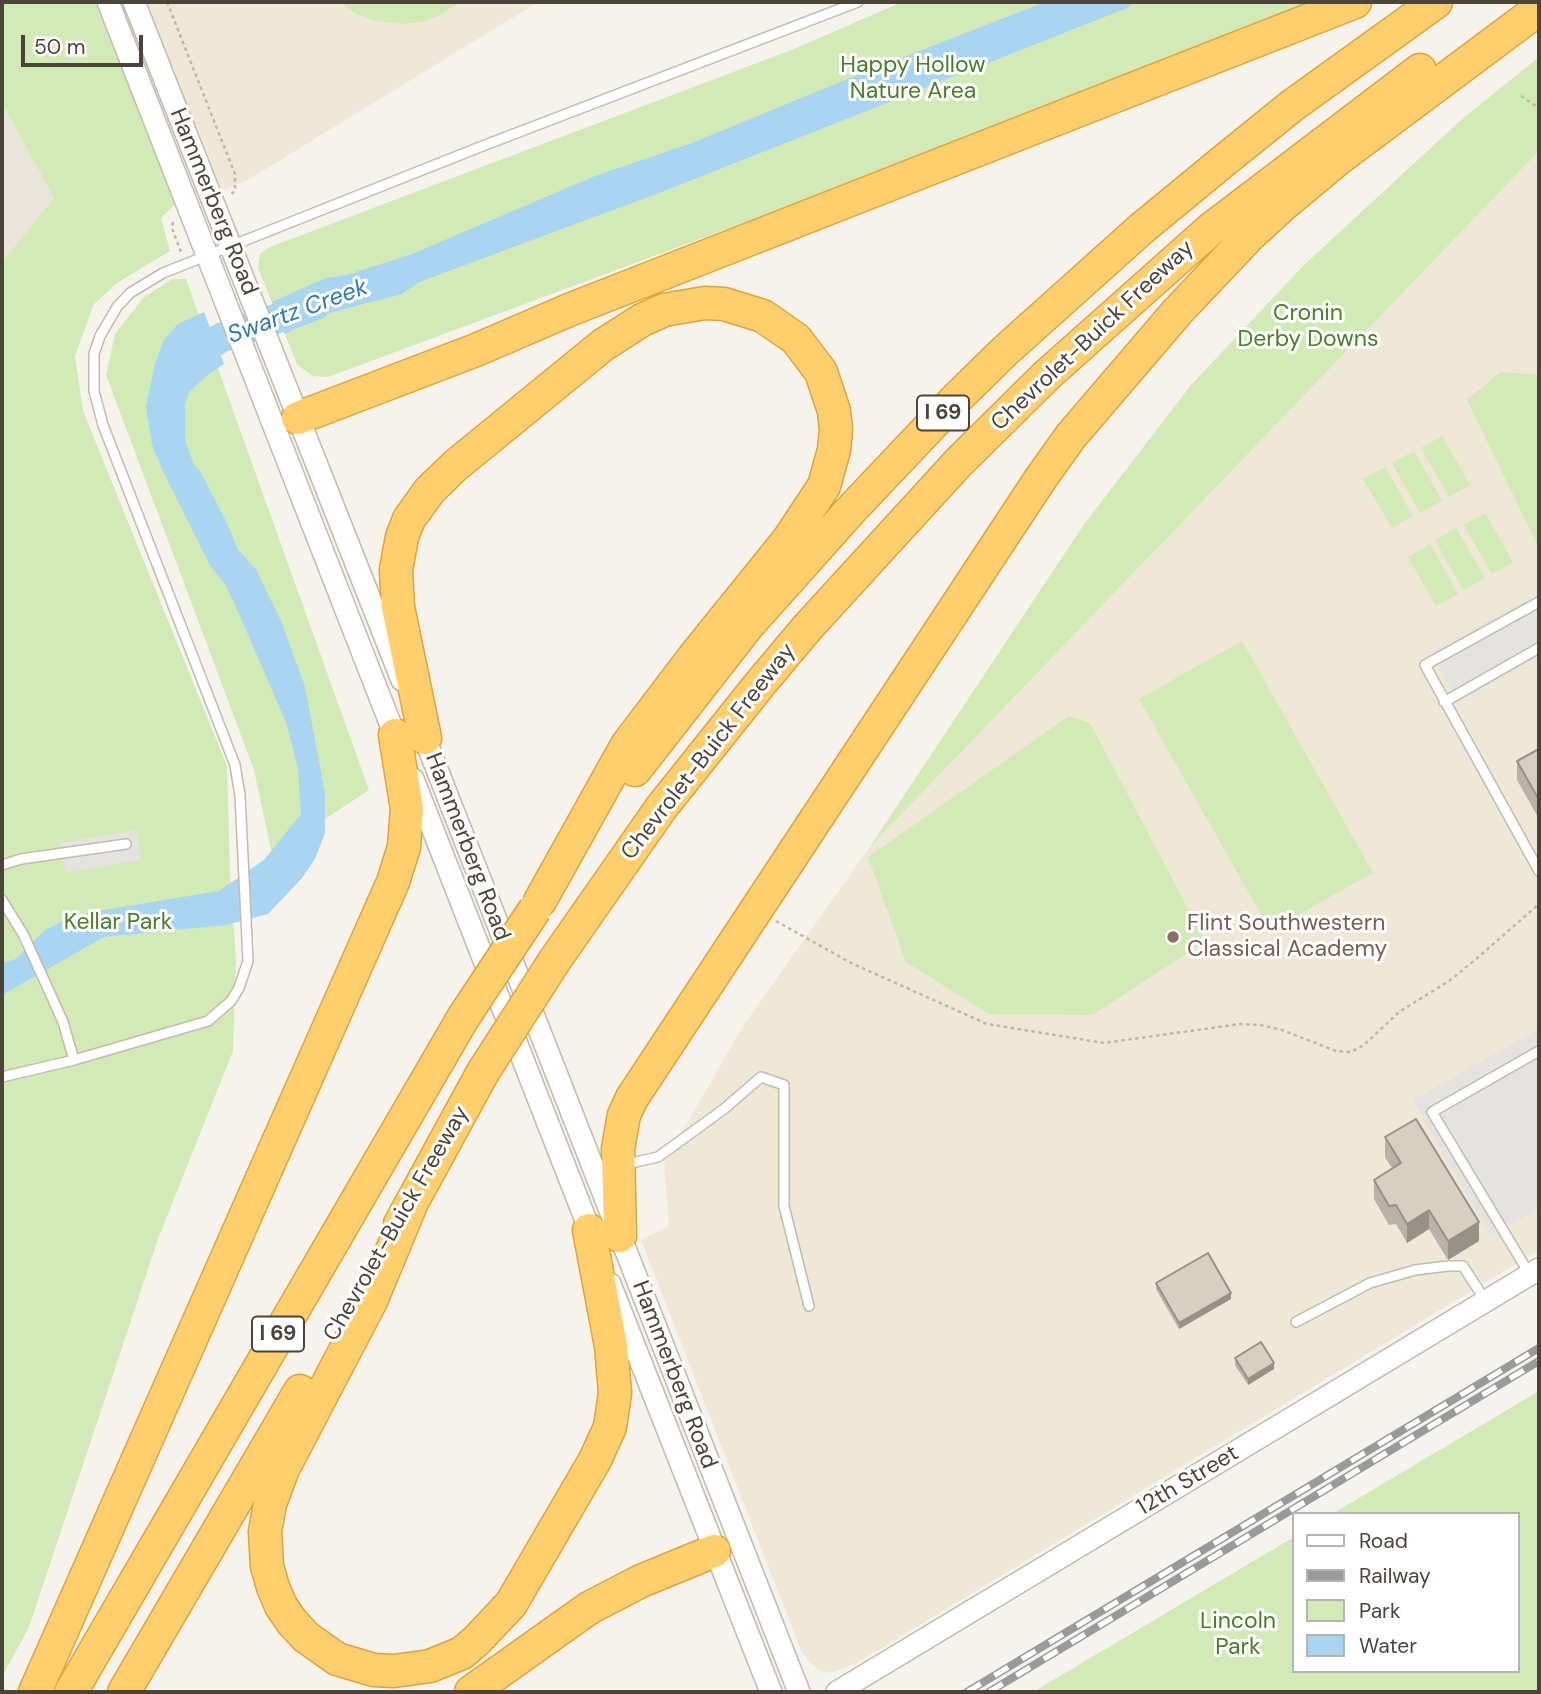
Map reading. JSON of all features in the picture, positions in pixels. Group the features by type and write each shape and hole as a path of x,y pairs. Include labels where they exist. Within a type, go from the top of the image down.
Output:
{"highway":[{"path":"298,418 1355,2"},
{"name":"Chevrolet-Buick Freeway","path":"71,1692 463,1018 537,905 688,700 750,624 850,510 957,398 1081,282 1293,105 1436,2"},
{"name":"Chevrolet-Buick Freeway","path":"124,1692 410,1207 483,1072 555,960 661,808 737,712 807,628 958,463 1047,374 1211,229 1333,134 1465,37 1519,2"},
{"path":"620,1236 617,1166 620,1130 624,1115 642,1081 1071,436 1178,311 1241,244 1284,204 1338,159 1539,9"},
{"path":"35,1692 393,882 404,847 407,809 410,736 396,587 398,555 409,519 430,491 456,465 603,345 642,320 664,310 705,303 743,308 780,326 796,339 821,372 834,411 836,430 834,450 824,486 789,540 693,658 627,745 537,905"},
{"path":"410,1207 371,1301 283,1469 270,1504 265,1532 267,1566 273,1587 292,1622 306,1637 337,1658 374,1670 412,1670 445,1661 462,1653 496,1622 526,1580 604,1443 614,1409 615,1373 589,1230"},
{"path":"471,1692 589,1608 641,1581 714,1551"}],"street":[{"name":"Hammerberg Road","path":"108,2 283,451 410,736 620,1236 799,1692"},
{"name":"Hammerberg Road","path":"134,2 298,418 589,1230 771,1692"},
{"path":"283,451 287,432 298,418"},
{"name":"12th Street","path":"837,1692 1534,1272"},
{"path":"714,1551 726,1537 729,1516"}],"lane":[{"path":"2,1077 192,1027 220,1012 232,1001 248,961 239,788 235,765 103,425 94,391 94,355 103,329 117,307 145,282 185,265 480,147 859,2"},
{"path":"1539,601 1425,665 1539,871"},
{"path":"1444,702 1539,648"},
{"path":"2,865 21,859 126,844"},
{"path":"2,900 23,934 45,982 63,1023 74,1060"},
{"path":"1534,1272 1432,1112 1539,1051"},
{"path":"617,1166 658,1157 724,1109 761,1077 784,1085 784,1206 809,1306"},
{"path":"1296,1322 1370,1283 1415,1270 1448,1266 1463,1266 1486,1301"}],"path":[{"path":"167,2 235,174 235,191 223,199"},
{"path":"1521,96 1539,108"},
{"path":"175,219 172,228 185,265"},
{"path":"775,921 851,963 987,1024 1104,1042 1240,1024 1282,1030 1336,1051 1351,1052 1364,1045 1399,1012 1449,981 1539,904"}],"shaded area":[{"path":"145,2 538,2 248,180 218,192"},
{"path":"2,103 54,198 2,262"},
{"name":"Flint Southwestern Classical Academy","path":"1539,151 1539,1250 857,1663 830,1673 819,1670 809,1662 800,1648 641,1240 669,1226 664,1163 743,1026 869,848"},
{"path":"1539,593 1539,656 1458,702 1432,652"},
{"path":"136,830 142,860 66,873 60,843"},
{"path":"1539,1029 1539,1209 1490,1236 1413,1100"}],"green space":[{"name":"Kellar Park","path":"2,2 97,2 175,204 161,218 170,251 117,283 94,304 75,356 83,411 227,766 236,961 233,1051 158,1239 29,1627 2,1677 2,262 54,198 2,103"},
{"path":"340,2 460,2 438,16 421,22 401,24 373,20 355,13"},
{"name":"Happy Hollow Nature Area","path":"902,2 1323,2 891,168 328,377 312,376 297,364 258,268 260,254 270,247 794,49"},
{"name":"Cronin Derby Downs","path":"1539,57 1539,151 869,848 1085,523 1191,385 1303,266 1462,119"},
{"path":"172,279 186,279 369,790 272,854 254,770 106,375 115,334 143,298"},
{"path":"1500,372 1539,375 1539,548 1467,400"},
{"path":"1442,436 1470,485 1449,497 1421,448"},
{"path":"1414,451 1442,501 1420,513 1392,463"},
{"path":"1385,467 1413,516 1392,528 1363,479"},
{"path":"1485,513 1513,562 1492,574 1464,525"},
{"path":"1456,528 1485,578 1463,590 1435,540"},
{"path":"1430,544 1458,594 1436,606 1408,557"},
{"path":"1242,641 1373,873 1270,930 1139,699"},
{"path":"1069,716 1090,723 1205,941 1093,1015 989,1014 906,962 868,857"},
{"name":"Lincoln Park","path":"1539,1391 1539,1692 1033,1692 1292,1538 1292,1673 1520,1673 1520,1512 1335,1512"}],"water":[{"path":"1045,2 1135,2 1127,8 659,193 419,282 402,294 325,314 285,334 272,302 326,278 347,275 412,254 595,176 692,143"},
{"path":"204,312 224,364 190,391 185,404 185,440 194,465 200,471 226,521 238,550 255,568 281,621 305,687 325,793 325,833 315,859 302,878 268,914 226,925 104,937 2,995 2,963 16,959 45,930 75,915 219,891 264,860 301,814 298,768 286,722 233,600 225,584 211,567 152,445 146,406 155,364 164,340 178,324"}],"building":[{"path":"1539,749 1539,800 1517,761"},
{"path":"1416,1119 1479,1222 1448,1241 1429,1210 1407,1224 1396,1205 1389,1206 1374,1180 1401,1163 1385,1137"},
{"path":"1208,1253 1231,1293 1179,1323 1156,1283"},
{"path":"1261,1342 1274,1363 1248,1379 1235,1358"}],"waterway":[{"name":"Swartz Creek","path":"183,364 223,337 316,305"}],"railway":[{"path":"967,1692 1539,1348"},
{"path":"989,1692 1539,1361"}],"place":[{"name":"Flint Southwestern Classical Academy","path":"1173,937"}]}
